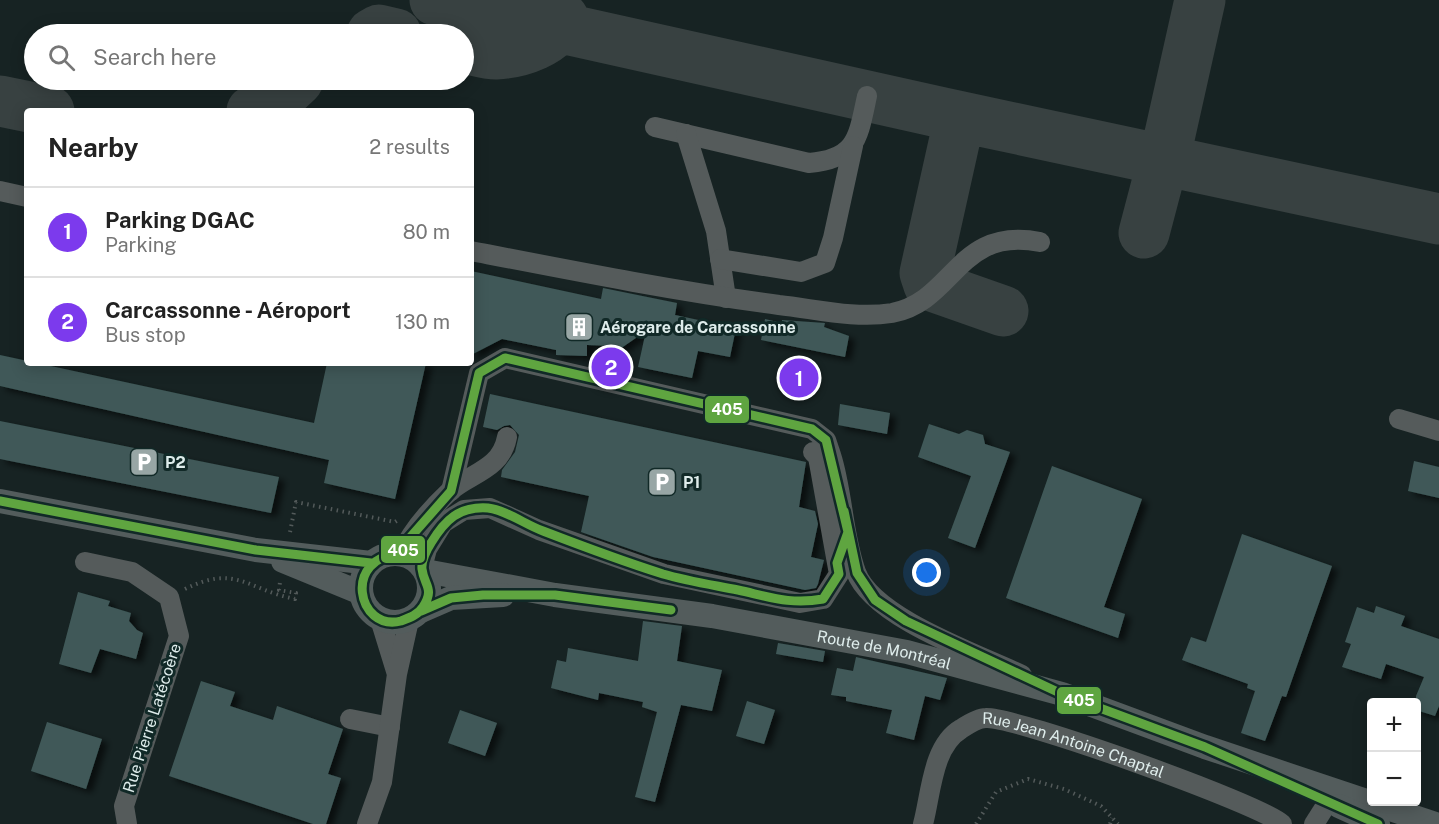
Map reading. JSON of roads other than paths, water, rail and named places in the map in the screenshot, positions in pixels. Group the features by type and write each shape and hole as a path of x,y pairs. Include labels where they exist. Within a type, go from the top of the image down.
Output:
{"main road":[{"path":"0,501 256,550 371,563"},
{"path":"256,550 361,592"},
{"path":"401,554 411,557 424,569 430,591 415,615 399,622 380,619 370,612 361,592 365,572 371,563 380,557 401,554"},
{"name":"Route de Montréal","path":"424,569 555,595 712,616 896,650 1062,694 1205,747 1435,824"},
{"name":"Route de Montréal","path":"415,615 451,598 555,595"},
{"name":"Route de Montréal","path":"1205,747 1378,824"}],"street":[{"path":"720,259 801,272 825,263 867,96"},
{"path":"655,127 808,163 832,161 853,146"},
{"path":"686,134 716,231 726,298"},
{"path":"0,191 24,195"},
{"path":"474,252 680,292 861,315 892,313 916,305 983,246 1006,239 1040,242"},
{"path":"424,569 427,549 443,523 464,510 490,508 539,530 664,574 800,603 823,599 839,573 843,546 831,454 826,440 814,424 771,410 505,358 478,373 450,491"},
{"path":"1399,419 1439,431"},
{"path":"401,554 408,541 450,491 477,475 505,451 507,438"},
{"path":"813,452 818,457 843,546 875,600 906,621 1062,694"},
{"name":"Rue Pierre Latécoère","path":"85,562 132,572 169,597 179,636 124,806 127,824"},
{"path":"367,824 382,782 397,674 415,615"},
{"path":"380,619 397,674"},
{"name":"Rue Jean Antoine Chaptal","path":"922,824 942,748 959,730 985,717 1023,726 1163,772 1282,824"},
{"path":"350,719 390,727"},
{"path":"1314,824 1328,802"}],"place":[{"name":"Aérogare de Carcassonne","path":"579,327"},
{"name":"Carcassonne - Aéroport","path":"611,367"},
{"name":"Parking DGAC","path":"799,378"},
{"name":"P2","path":"144,462"},
{"name":"P1","path":"662,482"}]}
